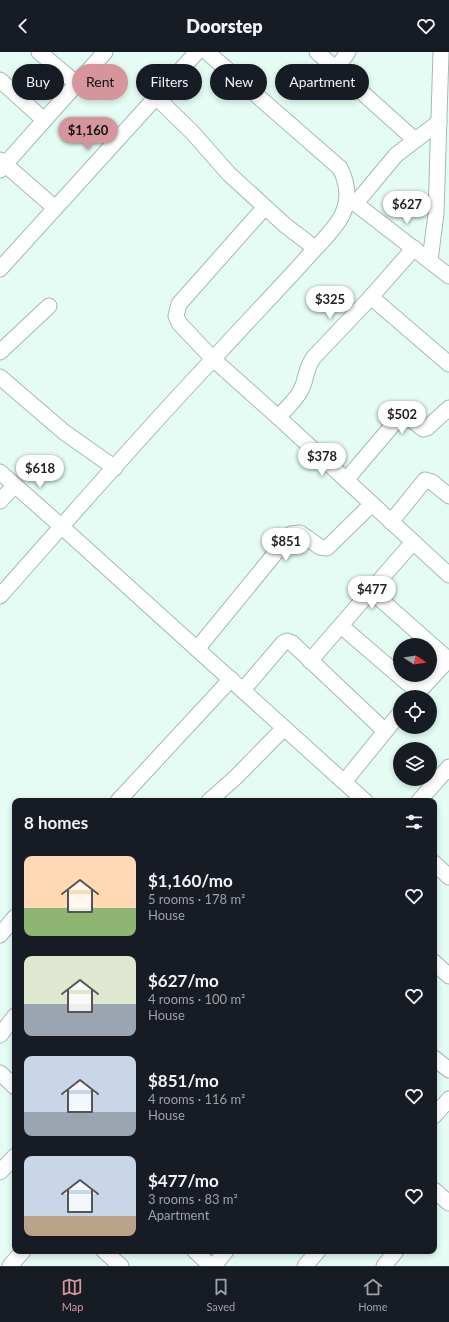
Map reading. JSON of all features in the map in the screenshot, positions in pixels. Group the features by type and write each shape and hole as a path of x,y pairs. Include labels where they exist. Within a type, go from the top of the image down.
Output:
{"street":[{"path":"39,52 72,80"},
{"path":"94,64 105,52"},
{"path":"317,52 330,64"},
{"path":"340,64 348,52"},
{"path":"430,260 436,214 445,72 441,52"},
{"path":"194,64 206,53 340,168 351,200 449,276"},
{"path":"0,80 44,120"},
{"path":"55,208 2,165 72,88"},
{"path":"369,99 415,140"},
{"path":"0,269 153,100"},
{"path":"159,100 192,132 229,174 286,226 315,248"},
{"path":"0,596 315,248 337,223 351,200 396,155 415,140 442,128"},
{"path":"265,207 179,304 176,316 179,323 213,359 449,575"},
{"path":"278,417 302,389 309,364 314,357 371,297 414,248"},
{"path":"371,297 449,364"},
{"path":"0,352 49,306"},
{"path":"0,377 64,432 115,468"},
{"path":"346,480 397,420 407,416 423,429 427,428 449,408"},
{"path":"0,472 62,526 362,798"},
{"path":"391,522 426,480 432,482 449,496"},
{"path":"0,501 15,485"},
{"path":"197,649 291,534 300,534 320,547 327,548 372,504"},
{"path":"310,661 413,542"},
{"path":"371,591 449,659 421,690"},
{"path":"341,626 411,690"},
{"path":"243,690 283,643 287,641 292,643 385,731"},
{"path":"121,798 231,679"},
{"path":"344,782 393,721"},
{"path":"212,798 236,777 284,728"},
{"path":"422,798 446,776"},
{"path":"437,866 449,877"},
{"path":"0,935 8,918"},
{"path":"437,965 449,976"},
{"path":"0,1035 12,1020"},
{"path":"437,1060 449,1070"},
{"path":"0,1073 12,1084"},
{"path":"441,1115 449,1099"},
{"path":"0,1172 12,1159"},
{"path":"10,1266 20,1254"},
{"path":"107,1254 121,1266"},
{"path":"198,1254 213,1266 223,1254"},
{"path":"384,1266 394,1254"}]}
